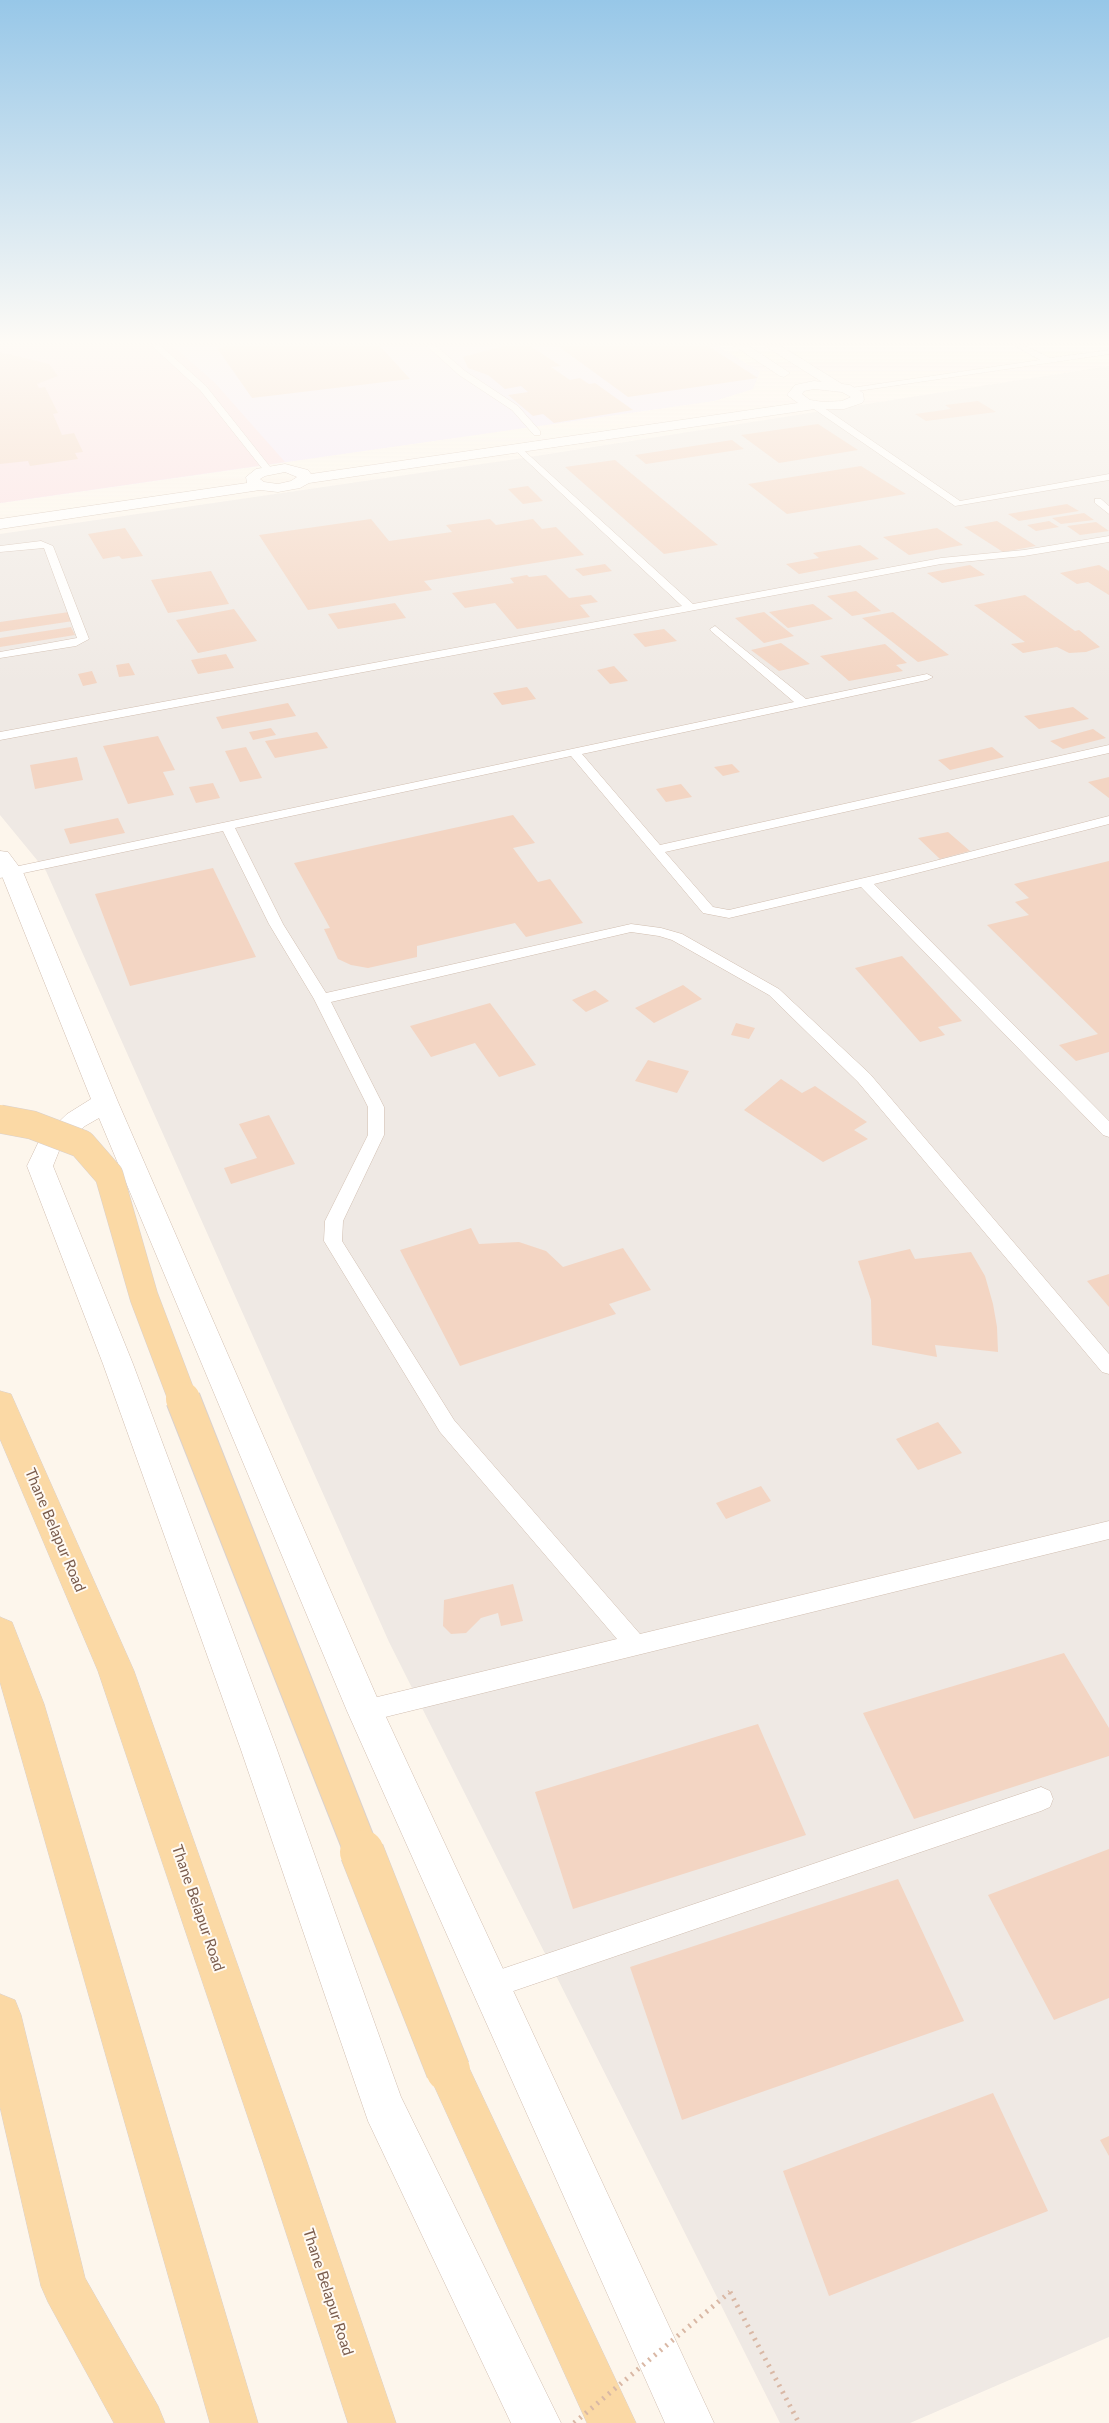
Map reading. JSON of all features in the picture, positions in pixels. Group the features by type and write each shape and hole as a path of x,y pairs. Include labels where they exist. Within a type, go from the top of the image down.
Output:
{"main road":[{"path":"0,1119 32,1125 82,1144 109,1174 144,1297 164,1350 448,2070 612,2423"},
{"name":"Thane Belapur Road","path":"0,1403 116,1671 285,2162 372,2423"},
{"path":"0,1633 26,1704 178,2223 234,2423"},
{"path":"0,2015 64,2286 142,2423"}],"street":[{"path":"0,524 261,477 292,469 360,459"},
{"path":"0,512 261,477 287,487 305,479 447,459"},
{"path":"292,469 304,473 305,479"},
{"path":"4,867 365,1711 690,2423"},
{"path":"105,1102 76,1120 48,1147 40,1166 118,1364 255,1738 382,2106 537,2423"}],"lane":[{"path":"249,459 261,477"},
{"path":"530,459 691,608"},
{"path":"892,459 958,504 1109,477"},
{"path":"1098,501 1109,511"},
{"path":"0,736 941,561 1024,553 1109,539"},
{"path":"0,549 41,544 48,546 83,639 76,643 0,655"},
{"path":"715,629 803,703"},
{"path":"4,867 226,826 927,677"},
{"path":"656,850 1109,749"},
{"path":"574,752 708,910 729,914 1109,820"},
{"path":"226,826 276,924 322,999 376,1107 376,1135 334,1222 333,1240 447,1426 636,1645"},
{"path":"864,882 1109,1131"},
{"path":"322,999 631,928 661,932 677,937 774,992 864,1078 1109,1367"},
{"path":"365,1711 1109,1530"},
{"path":"490,1986 1041,1799"}],"path":[{"path":"574,2423 730,2292 799,2423"}],"shaded area":[{"path":"0,459 307,459 0,503"},
{"path":"0,459 282,459 285,462 0,503"},
{"path":"516,459 1109,459 1109,2337 910,2423 780,2423 389,1642 46,871 0,815 0,534"}],"building":[{"path":"0,459 77,459 30,466 28,461 0,464"},
{"path":"640,459 678,459 646,464"},
{"path":"774,459 803,459 779,463"},
{"path":"615,460 718,545 664,554 565,467"},
{"path":"861,466 906,494 787,514 748,484"},
{"path":"528,486 543,501 523,504 508,489"},
{"path":"1067,504 1079,511 1019,521 1008,514"},
{"path":"1084,513 1094,520 1061,524 1052,518"},
{"path":"371,519 389,541 452,532 446,525 490,519 496,525 533,519 542,529 556,527 584,555 424,581 432,590 308,610 259,535"},
{"path":"997,521 1036,546 1003,552 964,527"},
{"path":"1049,521 1059,527 1036,531 1027,525"},
{"path":"1096,522 1109,531 1080,535 1067,526"},
{"path":"125,528 143,556 122,559 119,556 103,559 88,534"},
{"path":"937,528 963,545 909,555 883,537"},
{"path":"860,545 879,559 799,574 786,564 819,558 813,553"},
{"path":"605,564 612,571 583,576 575,569"},
{"path":"970,565 985,575 942,583 927,573"},
{"path":"1099,565 1109,571 1109,595 1088,582 1077,584 1060,573"},
{"path":"211,571 229,604 168,613 151,580"},
{"path":"527,575 529,577 546,575 569,598 591,595 598,602 580,605 590,617 517,629 495,603 465,608 452,593 514,583 510,578"},
{"path":"856,591 881,611 852,616 827,596"},
{"path":"1025,595 1075,631 1079,630 1100,647 1086,652 1069,653 1057,647 1023,653 1011,644 1025,642 974,605"},
{"path":"395,603 406,618 338,629 328,614"},
{"path":"813,604 833,619 788,628 769,612"},
{"path":"234,609 257,641 198,653 176,620"},
{"path":"69,612 73,621 0,632 0,622"},
{"path":"764,612 794,636 764,643 735,618"},
{"path":"893,612 949,655 918,662 862,618"},
{"path":"71,627 75,635 0,647 0,638"},
{"path":"664,629 677,641 645,647 633,634"},
{"path":"781,643 810,664 779,671 751,650"},
{"path":"885,644 907,663 896,665 903,671 849,681 820,656"},
{"path":"226,654 234,668 198,674 191,660"},
{"path":"129,663 135,675 119,677 116,665"},
{"path":"614,666 628,681 610,684 597,670"},
{"path":"92,671 97,683 83,686 78,674"},
{"path":"527,687 536,699 502,705 493,693"},
{"path":"288,703 296,716 222,729 216,717"},
{"path":"1073,707 1089,719 1039,729 1024,716"},
{"path":"271,728 276,735 253,740 249,732"},
{"path":"1093,729 1106,738 1063,749 1050,741"},
{"path":"317,732 328,748 275,758 265,741"},
{"path":"158,736 175,770 163,772 174,795 128,804 103,746"},
{"path":"246,747 262,778 240,782 225,751"},
{"path":"992,747 1004,757 950,770 938,760"},
{"path":"77,757 83,780 35,789 30,765"},
{"path":"732,764 740,772 723,776 714,767"},
{"path":"1109,777 1109,798 1088,782"},
{"path":"213,783 220,798 196,803 189,787"},
{"path":"681,784 692,797 666,802 656,789"},
{"path":"513,815 535,843 513,848 538,882 550,879 583,923 526,937 515,923 417,946 417,957 368,968 351,965 338,959 324,929 330,928 294,863"},
{"path":"118,818 125,833 70,844 64,829"},
{"path":"948,832 970,851 940,859 918,838"},
{"path":"1109,861 1109,1052 1076,1061 1059,1045 1098,1034 987,925 1029,915 1015,902 1029,898 1014,884"},
{"path":"213,868 256,957 130,986 95,894"},
{"path":"902,956 962,1021 938,1027 945,1035 920,1042 855,968"},
{"path":"683,985 702,999 654,1023 635,1008"},
{"path":"595,990 609,1001 586,1012 572,1000"},
{"path":"490,1003 536,1065 499,1077 475,1043 431,1057 410,1026"},
{"path":"736,1023 755,1028 749,1039 731,1035"},
{"path":"648,1060 689,1071 677,1093 635,1081"},
{"path":"781,1079 802,1093 815,1086 867,1122 854,1130 868,1139 823,1162 744,1110"},
{"path":"269,1115 295,1164 231,1184 224,1168 257,1158 239,1124"},
{"path":"471,1228 479,1244 519,1242 546,1251 563,1267 623,1248 651,1290 609,1304 616,1314 460,1366 400,1250"},
{"path":"910,1249 915,1259 971,1252 985,1276 993,1304 997,1327 998,1352 935,1345 937,1357 872,1345 871,1300 858,1261"},
{"path":"1109,1274 1109,1307 1087,1281"},
{"path":"938,1422 962,1453 918,1470 896,1439"},
{"path":"761,1486 771,1501 726,1519 716,1503"},
{"path":"513,1584 523,1621 501,1626 498,1613 481,1618 466,1633 451,1634 443,1626 444,1600"},
{"path":"1064,1653 1109,1728 1109,1756 914,1819 863,1713"},
{"path":"758,1724 806,1835 573,1909 535,1792"},
{"path":"1109,1849 1109,1998 1054,2020 988,1895"},
{"path":"898,1879 964,2021 682,2120 630,1967"},
{"path":"993,2093 1048,2211 829,2296 783,2171"},
{"path":"1109,2136 1109,2156 1100,2140"}]}
